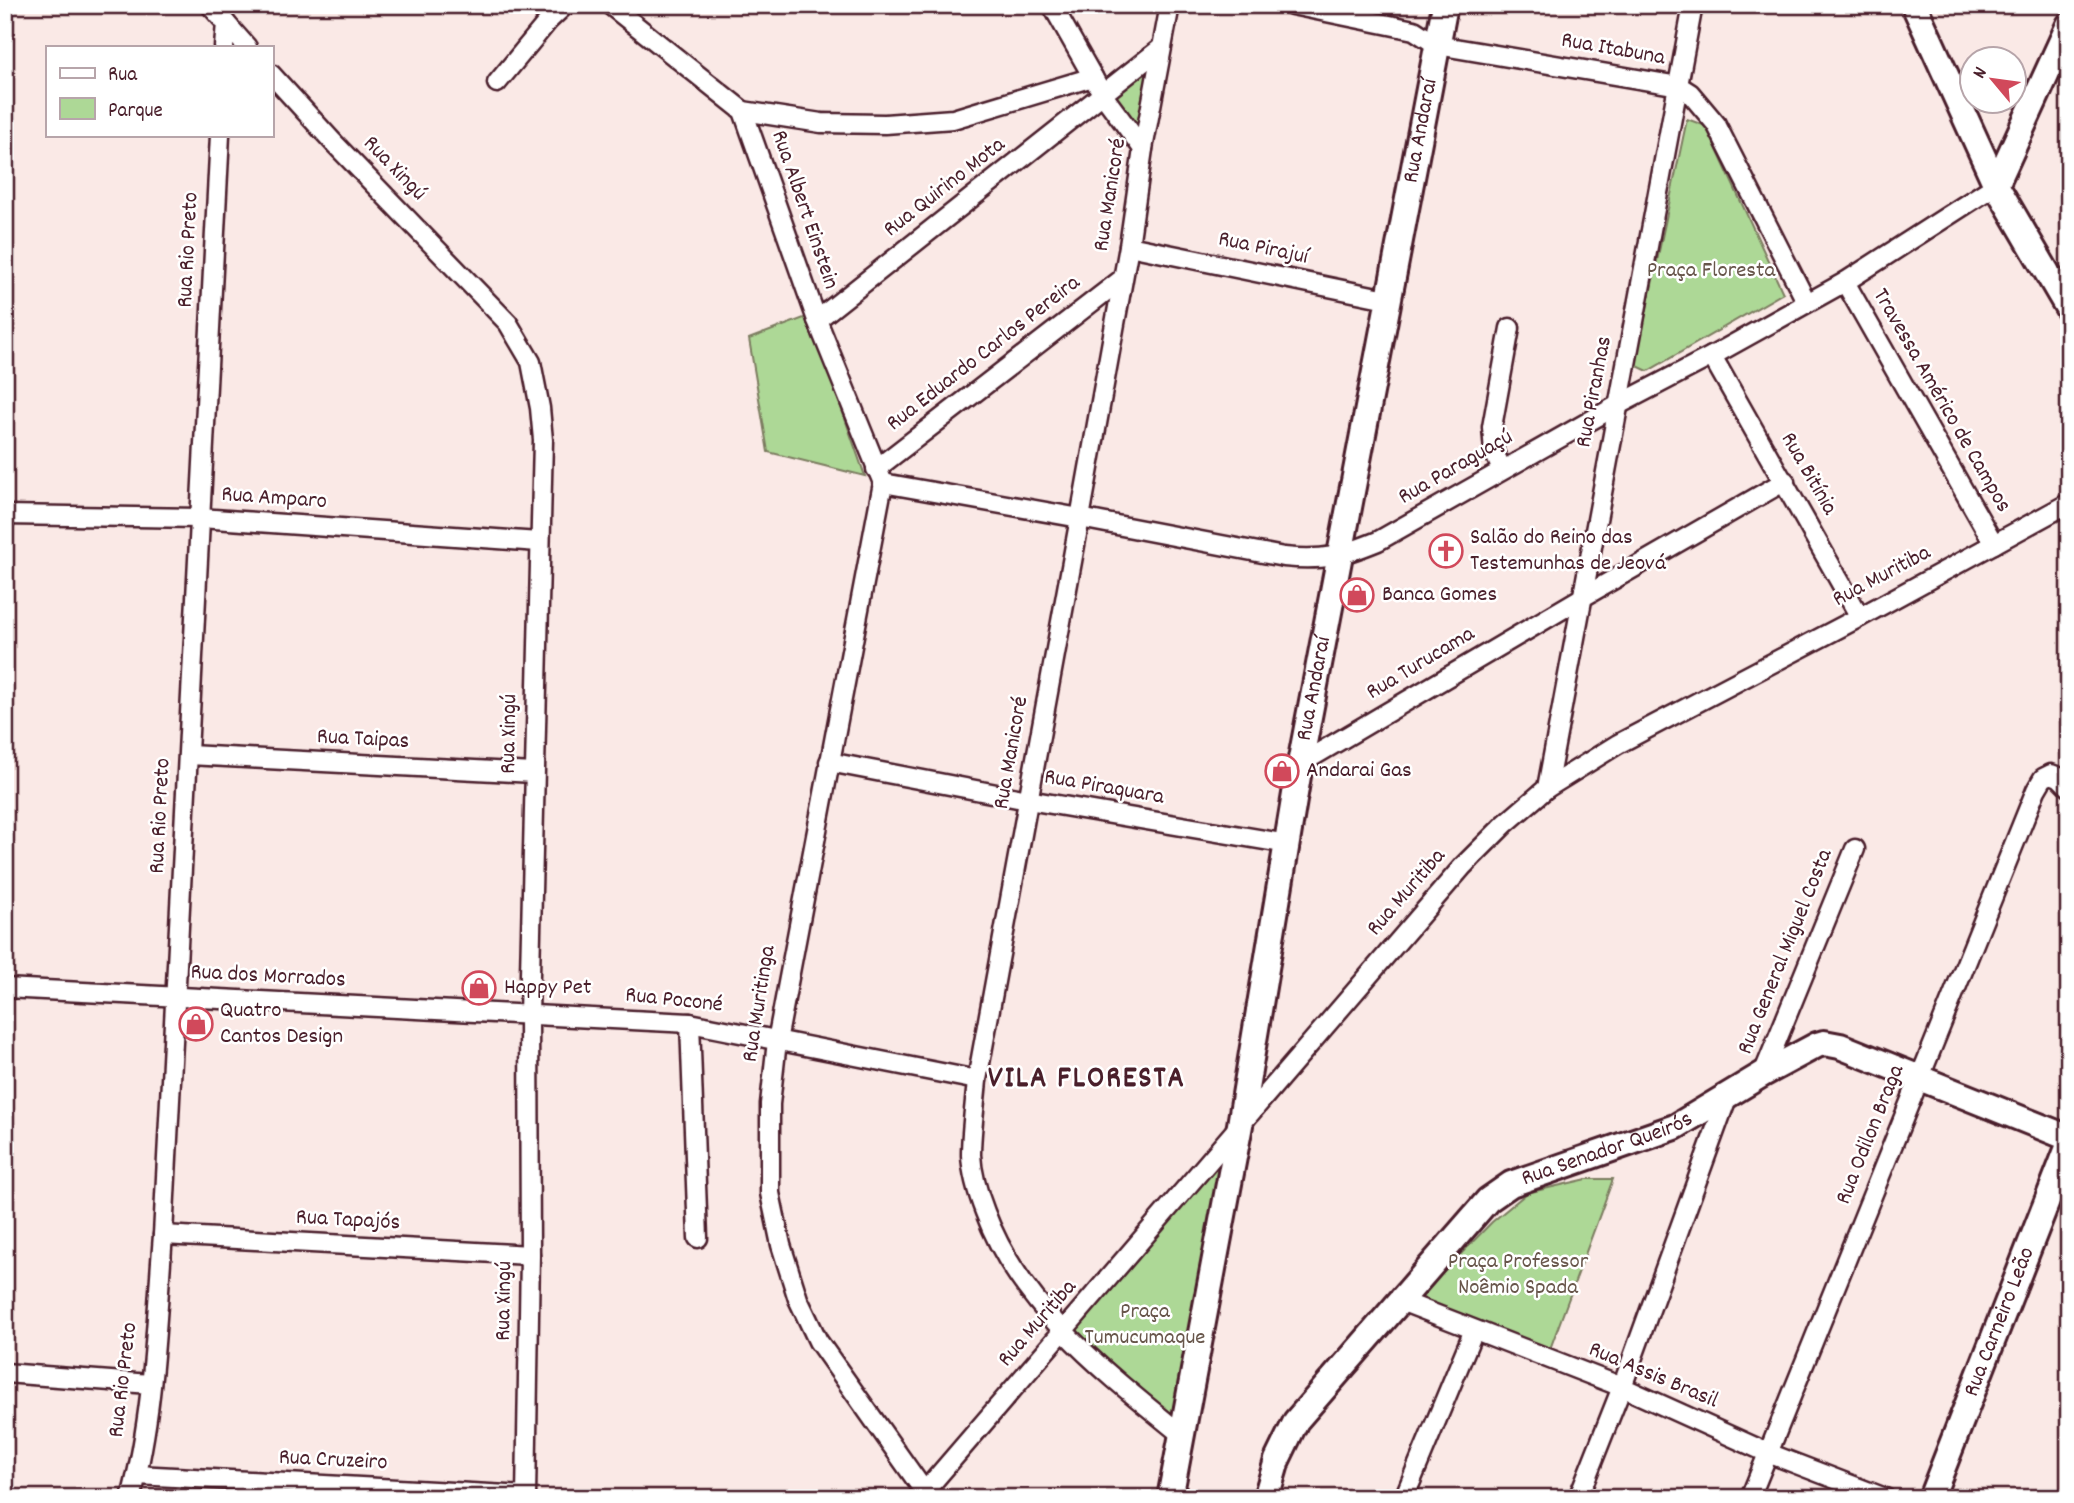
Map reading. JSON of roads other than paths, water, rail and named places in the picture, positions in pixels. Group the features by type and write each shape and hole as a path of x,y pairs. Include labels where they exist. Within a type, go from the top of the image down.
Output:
{"street":[{"path":"210,5 246,46"},
{"path":"497,83 549,20 565,5"},
{"name":"Rua Albert Einstein","path":"611,5 743,111 817,320 879,476"},
{"path":"1052,5 1103,95 1143,149"},
{"name":"Rua Manicoré","path":"1170,5 1080,518 976,1080 971,1156 977,1192 991,1228 1017,1278 1065,1332 1182,1435"},
{"name":"Rua Itabuna","path":"1292,5 1414,30 1437,45 1679,86 1690,93 1716,124 1807,303"},
{"name":"Rua Andaraí","path":"1170,1498 1240,1125 1300,764 1445,5"},
{"name":"Rua Piranhas","path":"1547,788 1693,5"},
{"path":"1914,5 1996,185 2069,310"},
{"path":"224,46 226,23"},
{"path":"1996,185 2069,25"},
{"name":"Rua Quirino Mota","path":"817,320 1161,48"},
{"name":"Rua Xingú","path":"273,76 508,323 523,345 536,382 543,440 529,1015 530,1255 526,1497"},
{"path":"743,111 821,123 885,124 953,119 1093,76"},
{"name":"Rua Rio Preto","path":"131,1498 137,1475 150,1384 163,1235 220,136"},
{"name":"Rua Paraguaçú","path":"879,476 1283,557 1307,559 1340,556 1378,541 1618,405 1845,282 1996,185"},
{"name":"Rua Pirajuí","path":"1129,246 1387,299"},
{"name":"Rua Eduardo Carlos Pereira","path":"879,476 1122,279"},
{"name":"Travessa Américo de Campos","path":"1845,282 1994,544"},
{"path":"1502,470 1494,452 1492,427 1510,328"},
{"name":"Rua Bitínia","path":"1712,356 1860,617"},
{"name":"Rua Muritinga","path":"879,476 777,1041 770,1104 771,1192 781,1245 797,1299 818,1341 927,1494"},
{"name":"Rua Turucama","path":"1300,764 1785,481"},
{"name":"Rua Muritiba","path":"927,1494 1463,866 1505,824 1547,788 1618,744 2069,503"},
{"name":"Rua Amparo","path":"5,515 200,518 539,542"},
{"name":"Rua Taipas","path":"189,755 534,773"},
{"name":"Rua Piraquara","path":"828,762 1028,800 1288,844"},
{"name":"Rua Odilon Braga","path":"1750,1498 2036,790 2043,778 2052,774 2069,787"},
{"name":"Rua General Miguel Costa","path":"1763,1074 1855,849"},
{"name":"Rua dos Morrados","path":"5,988 529,1015"},
{"name":"Rua Poconé","path":"529,1015 690,1023 976,1080"},
{"path":"690,1023 698,1238"},
{"name":"Rua Senador Queirós","path":"1266,1498 1277,1460 1296,1421 1488,1199 1511,1184 1675,1127 1763,1074 1824,1043 1840,1046 2069,1138"},
{"path":"1578,1498 1622,1387 1728,1095"},
{"name":"Rua Carneiro Leão","path":"1931,1498 2069,1145"},
{"name":"Rua Tapajós","path":"163,1235 530,1255"},
{"name":"Rua Assis Brasil","path":"1401,1301 1622,1387 1768,1453 1885,1498"},
{"path":"1404,1498 1474,1330"},
{"path":"5,1373 150,1384"},
{"name":"Rua Cruzeiro","path":"137,1475 526,1497"}],"place":[{"name":"Salão do Reino das Testemunhas de Jeová","path":"1446,551"},
{"name":"Banca Gomes","path":"1357,595"},
{"name":"Andarai Gas","path":"1282,771"},
{"name":"Happy Pet","path":"479,988"},
{"name":"Quatro Cantos Design","path":"196,1024"}],"district":[{"name":"VILA FLORESTA","path":"1087,1080"}],"park label":[{"name":"Praça Floresta","path":"1711,271"},
{"name":"Praça Professor Noêmio Spada","path":"1518,1275"},
{"name":"Praça Tumucumaque","path":"1145,1325"}]}
